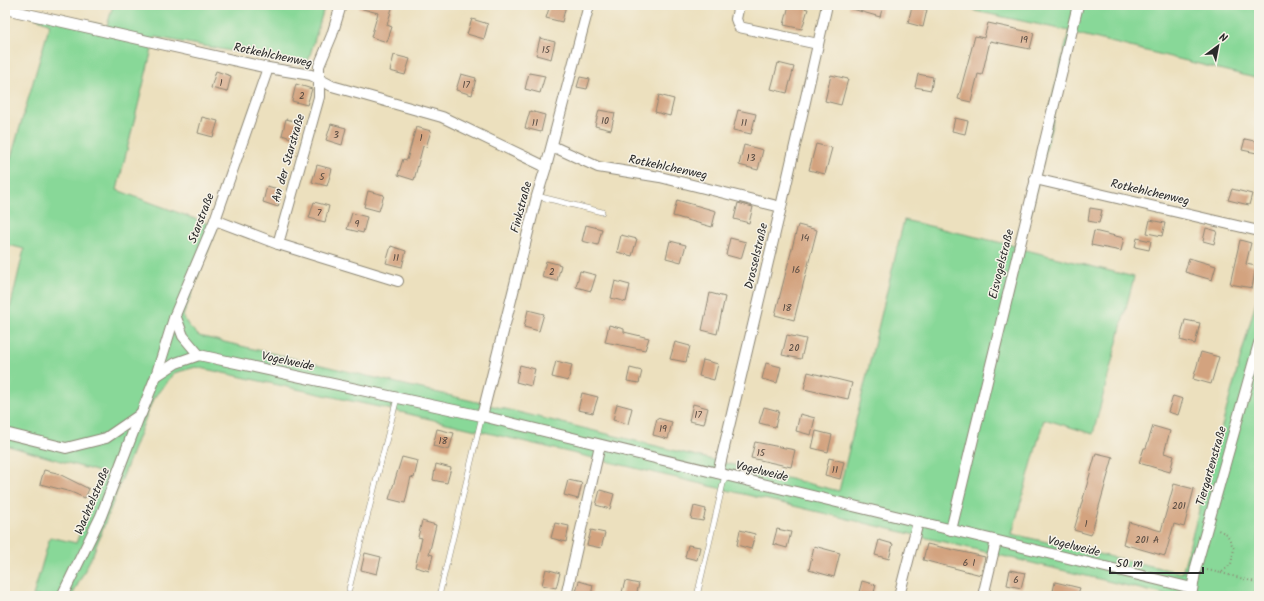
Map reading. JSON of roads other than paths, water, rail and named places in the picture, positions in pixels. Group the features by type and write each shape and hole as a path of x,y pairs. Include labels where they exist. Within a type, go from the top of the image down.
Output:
{"street":[{"path":"319,80 319,66 332,35 341,5"},
{"name":"Finkstraße","path":"482,416 537,196 552,146 589,5"},
{"path":"739,5 736,19 739,27 818,44"},
{"name":"Drosselstraße","path":"721,474 827,5"},
{"name":"Eisvogelstraße","path":"951,530 1078,5"},
{"name":"Rotkehlchenweg","path":"5,9 268,68 311,74 319,80 332,86 442,117 546,167"},
{"name":"Starstraße","path":"156,376 175,315 215,220 268,68"},
{"name":"An der Starstraße","path":"278,244 319,97 319,80"},
{"name":"Rotkehlchenweg","path":"552,146 598,167 660,177 781,207"},
{"name":"Rotkehlchenweg","path":"1036,179 1259,231"},
{"path":"215,220 278,244 398,281"},
{"path":"5,433 66,448 106,438 140,414 156,376 176,363 199,355 183,336 175,315"},
{"name":"Tiergartenstraße","path":"1192,592 1196,567 1259,343"},
{"name":"Vogelweide","path":"199,355 482,416 996,541 1192,592"},
{"name":"Wachtelstraße","path":"62,596 101,516 140,414"},
{"path":"566,596 600,445"},
{"path":"899,596 918,522"},
{"path":"983,596 996,541"}],"lane":[{"path":"537,196 602,212"},
{"path":"349,589 397,398"},
{"path":"439,596 482,416"},
{"path":"697,596 721,474"}]}
